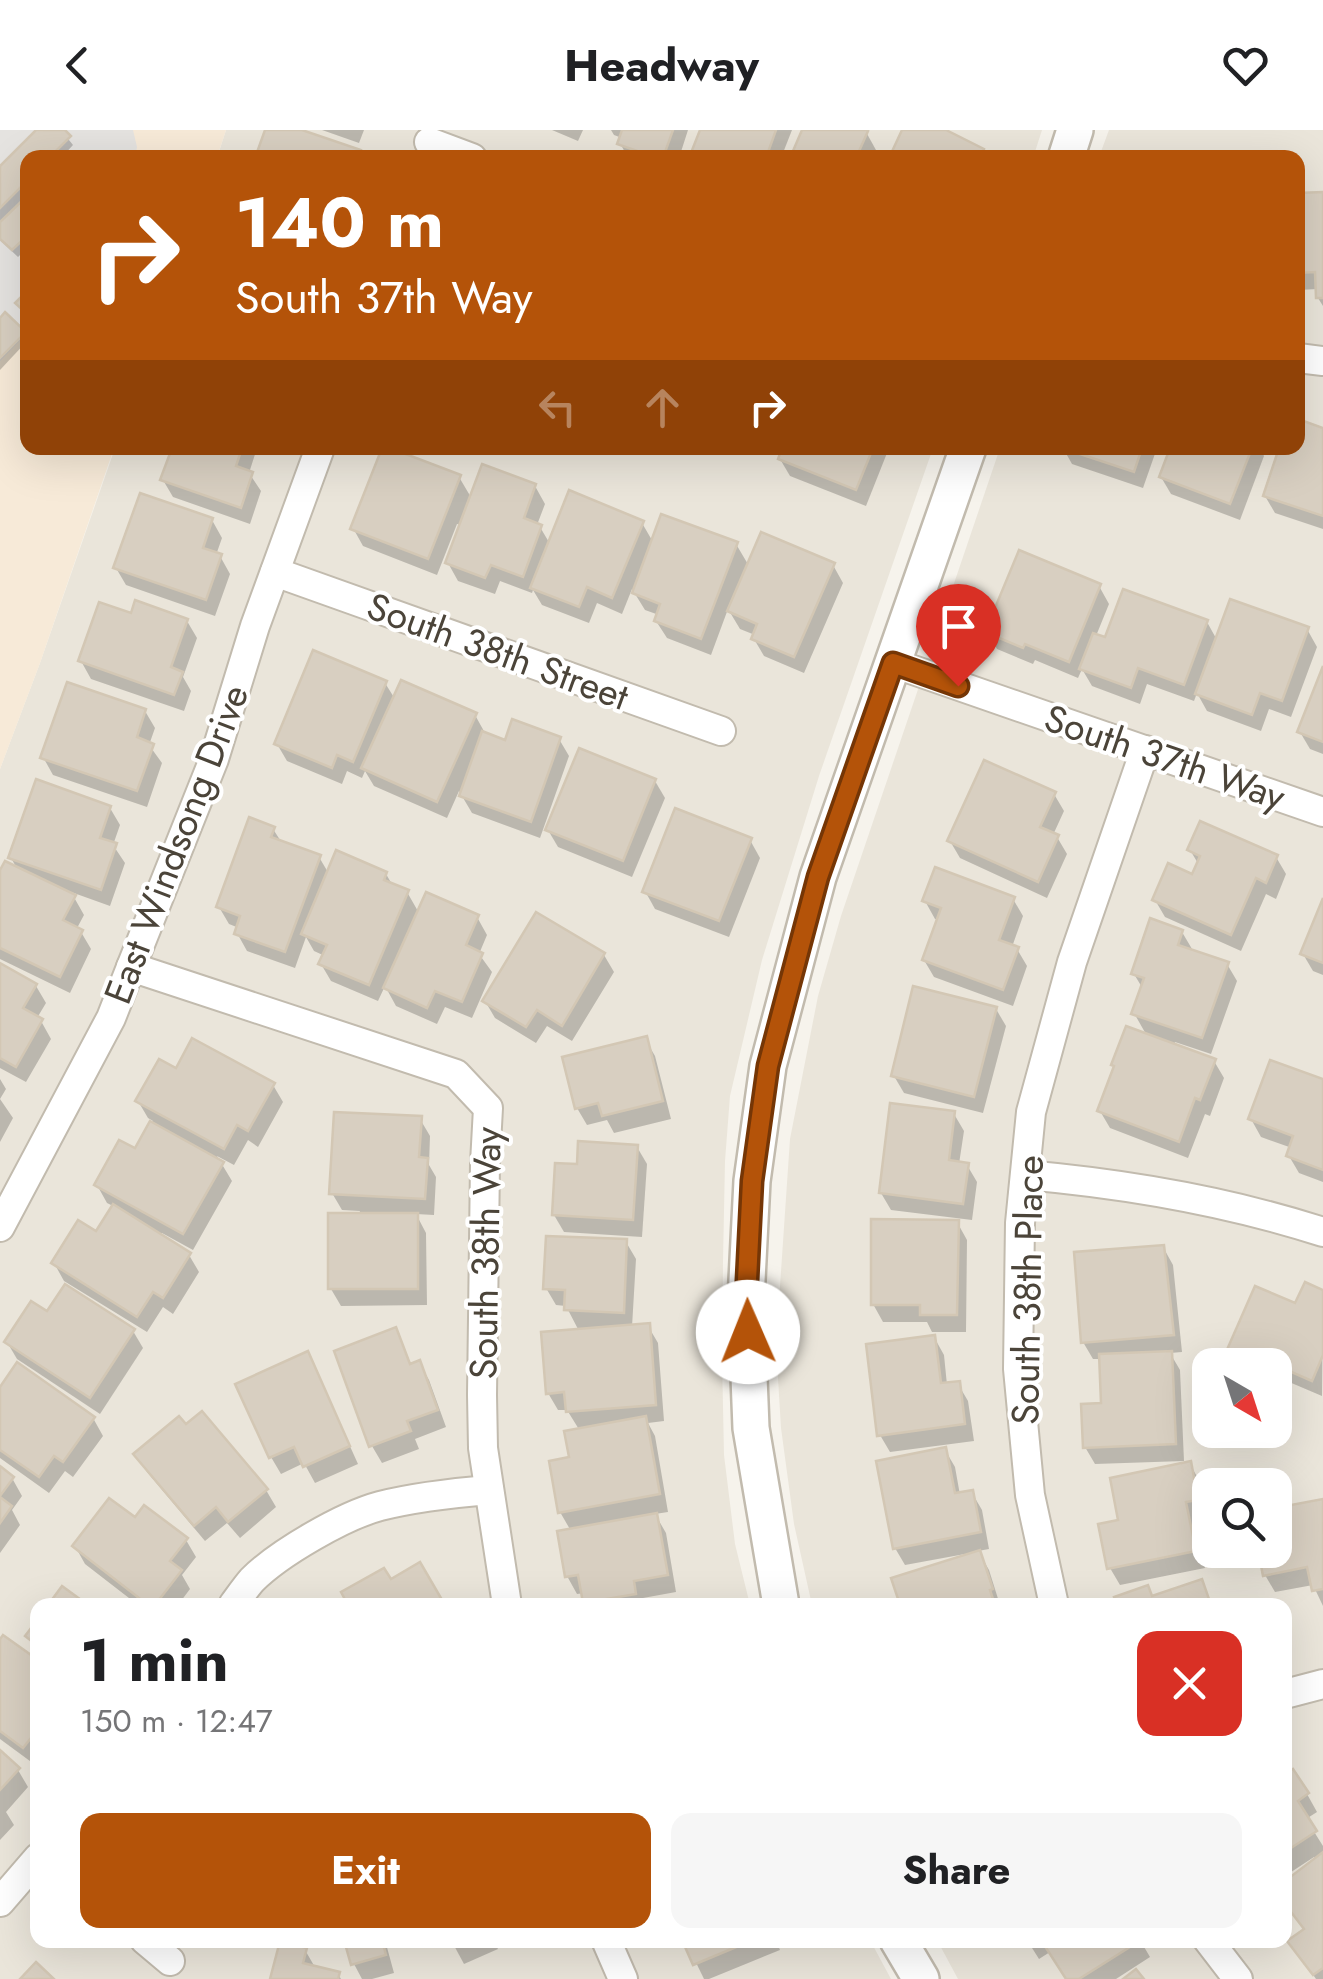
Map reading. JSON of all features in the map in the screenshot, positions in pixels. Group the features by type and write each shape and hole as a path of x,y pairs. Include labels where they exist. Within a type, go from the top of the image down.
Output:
{"street":[{"name":"East Windsong Drive","path":"0,1227 110,1018 132,967 214,758 255,626 317,455"},
{"path":"780,1598 751,1428 746,1300 752,1181 768,1066 818,877 966,455"},
{"name":"South 38th Street","path":"275,572 721,731"},
{"name":"South 37th Way","path":"893,663 1323,812"},
{"name":"South 38th Place","path":"1052,1598 1030,1495 1018,1370 1020,1223 1031,1112 1072,962 1145,750"},
{"name":"South 38th Way","path":"132,967 456,1074 488,1108 482,1396 484,1448 506,1598"},
{"path":"1026,1175 1230,1205 1323,1232"},
{"path":"239,1598 253,1580 290,1551 376,1507 489,1490"},
{"path":"1292,1692 1323,1684"},
{"path":"0,1902 30,1867"},
{"path":"155,1948 170,1960"},
{"path":"609,1948 623,1979"},
{"path":"903,1948 921,1979"},
{"path":"1214,1948 1238,1979"}],"shaded area":[{"path":"0,130 226,130 219,150 20,150 20,455 112,455 0,769"},
{"path":"0,130 133,130 136,150 20,150 20,340 0,361"},
{"path":"226,130 1042,130 1036,150 220,150"},
{"path":"1109,130 1323,130 1323,1979 958,1979 941,1948 1292,1948 1292,1598 810,1598 794,1524 781,1428 776,1345 790,1139 818,996 841,916 998,455 1305,455 1305,150 1102,150"},
{"path":"113,455 931,455 819,776 762,960 730,1096 723,1261 724,1455 735,1544 748,1598 30,1598 30,1948 874,1948 891,1979 0,1979 0,769"}],"building":[{"path":"36,130 65,130 71,136 57,150 20,150 20,188 0,208 0,166"},
{"path":"265,130 302,130 361,150 258,150"},
{"path":"622,130 673,130 666,150 634,150 617,144"},
{"path":"700,130 776,130 769,150 692,150"},
{"path":"802,130 868,131 860,150 793,150"},
{"path":"902,130 946,130 984,149 984,150 893,150"},
{"path":"1323,192 1323,298 1316,298 1315,272 1305,273 1305,193"},
{"path":"20,203 20,242 12,250 0,239 0,222"},
{"path":"5,312 20,326 20,338 0,358 0,318"},
{"path":"1305,422 1323,428 1323,516 1263,496 1277,455 1305,455"},
{"path":"169,455 240,455 236,466 253,472 241,508 160,480"},
{"path":"379,455 408,455 461,475 428,559 350,529"},
{"path":"779,455 870,455 856,490 778,459"},
{"path":"1083,455 1140,455 1134,472"},
{"path":"1167,455 1249,455 1230,504 1159,477"},
{"path":"482,464 536,484 524,518 542,525 523,577 491,565 485,578 445,563"},
{"path":"569,490 644,521 612,598 587,587 579,607 530,588"},
{"path":"140,493 213,518 203,548 222,554 206,600 113,568"},
{"path":"661,514 738,542 701,639 654,621 660,604 632,593"},
{"path":"761,532 835,563 794,657 751,639 757,624 727,611"},
{"path":"1019,550 1101,584 1069,662 985,632"},
{"path":"1123,589 1208,620 1184,685 1138,668 1131,688 1079,669 1093,633 1105,637"},
{"path":"1230,599 1309,627 1282,701 1260,693 1252,715 1195,694"},
{"path":"135,600 188,619 171,667 183,672 174,695 78,661 99,602 131,613"},
{"path":"313,650 387,681 353,762 337,755 332,768 274,744"},
{"path":"1323,666 1323,742 1297,732"},
{"path":"401,680 477,713 437,802 361,768"},
{"path":"67,682 146,709 137,737 154,744 137,791 40,758"},
{"path":"512,719 561,737 531,822 459,796 482,731 505,740"},
{"path":"579,748 656,779 623,861 545,830"},
{"path":"984,760 1056,792 1040,827 1059,835 1038,882 947,841"},
{"path":"36,779 111,806 100,838 117,843 101,890 8,858"},
{"path":"675,808 752,838 719,921 642,892"},
{"path":"249,817 275,827 271,837 321,855 285,952 234,934 240,916 216,907"},
{"path":"1200,821 1278,855 1266,883 1256,878 1231,935 1152,900 1168,863 1192,874 1200,856 1187,850"},
{"path":"336,850 387,872 384,880 409,890 369,985 318,964 327,945 301,934"},
{"path":"5,861 76,895 63,920 83,930 60,977 0,948 0,870"},
{"path":"935,867 1015,897 999,940 1019,947 1003,990 922,960 941,908 922,901"},
{"path":"426,892 479,915 466,945 483,953 462,1002 435,991 427,1008 383,988"},
{"path":"1323,898 1323,963 1300,954"},
{"path":"536,912 605,953 562,1026 537,1010 526,1027 482,1001"},
{"path":"1150,918 1183,930 1178,945 1229,962 1202,1038 1131,1014 1144,978 1131,974"},
{"path":"0,963 37,984 23,1008 43,1019 16,1067 0,1058"},
{"path":"913,986 997,1007 974,1097 891,1076"},
{"path":"1126,1026 1216,1059 1200,1100 1195,1098 1179,1142 1097,1111"},
{"path":"647,1036 663,1101 602,1116 598,1103 575,1109 562,1057"},
{"path":"192,1038 275,1083 248,1131 237,1125 224,1149 135,1101 159,1059 176,1068"},
{"path":"1270,1060 1323,1079 1323,1170 1286,1156 1293,1136 1248,1119"},
{"path":"890,1103 955,1111 949,1160 969,1163 963,1204 879,1193"},
{"path":"334,1112 422,1116 419,1157 428,1158 425,1199 329,1194"},
{"path":"150,1121 224,1162 183,1234 94,1185 119,1140 135,1148"},
{"path":"578,1141 638,1145 633,1220 552,1215 555,1163 577,1164"},
{"path":"113,1204 191,1253 163,1298 153,1292 137,1317 51,1263 78,1220 96,1231"},
{"path":"328,1213 418,1213 418,1289 328,1289"},
{"path":"871,1219 959,1220 957,1315 920,1315 920,1305 871,1305"},
{"path":"546,1236 627,1239 624,1313 564,1310 565,1290 543,1289"},
{"path":"1164,1245 1174,1335 1081,1343 1074,1252"},
{"path":"1305,1282 1323,1290 1323,1355 1312,1381 1292,1372 1292,1348 1228,1348 1255,1286 1295,1303"},
{"path":"65,1284 135,1329 90,1398 4,1342 31,1301 47,1311"},
{"path":"650,1323 656,1405 566,1412 564,1392 546,1394 541,1332"},
{"path":"396,1327 410,1364 420,1360 438,1410 407,1421 411,1431 369,1447 334,1351"},
{"path":"935,1335 941,1383 960,1381 965,1424 877,1436 866,1344"},
{"path":"308,1351 350,1446 303,1467 294,1447 269,1458 235,1384"},
{"path":"1172,1351 1176,1444 1083,1448 1081,1404 1101,1403 1099,1354"},
{"path":"17,1362 95,1417 63,1462 54,1456 39,1477 0,1450 0,1387"},
{"path":"202,1411 268,1489 228,1522 216,1507 194,1526 133,1454 179,1416 186,1424"},
{"path":"646,1416 660,1494 558,1513 549,1461 569,1457 564,1431"},
{"path":"946,1447 955,1493 973,1490 981,1532 893,1549 876,1461"},
{"path":"1191,1461 1192,1501 1186,1502 1192,1552 1107,1569 1098,1524 1118,1520 1110,1478"},
{"path":"0,1466 14,1477 0,1496"},
{"path":"0,1497 12,1506 0,1523"},
{"path":"109,1498 135,1517 144,1505 188,1538 170,1561 182,1570 160,1598 139,1598 72,1546"},
{"path":"1323,1499 1323,1589 1312,1591 1307,1567 1263,1576 1261,1568 1292,1568 1292,1505"},
{"path":"657,1513 668,1575 634,1581 636,1594 582,1598 578,1575 565,1577 557,1531"},
{"path":"980,1550 993,1598 898,1598 891,1578"},
{"path":"420,1562 441,1598 344,1598 341,1592 384,1568 391,1579"},
{"path":"1202,1579 1209,1598 1114,1597 1148,1585 1152,1596"},
{"path":"62,1586 78,1598 53,1598"},
{"path":"3,1635 30,1654 30,1739 23,1748 0,1731"},
{"path":"0,1750 20,1768 0,1790"},
{"path":"1292,1770 1309,1793 1298,1801 1317,1831 1292,1847"},
{"path":"1323,1852 1323,1968 1313,1975 1292,1948 1292,1937 1304,1929 1292,1913 1292,1876"},
{"path":"278,1948 307,1948 303,1963 340,1972 338,1979 270,1979"},
{"path":"346,1948 384,1948 386,1955 351,1965"},
{"path":"686,1948 734,1948 693,1965"},
{"path":"1046,1948 1128,1948 1079,1979 1066,1979"},
{"path":"36,1962 54,1979 20,1979"},
{"path":"1136,1969 1144,1979 1123,1979"}],"route":[{"path":"748,1332 752,1181 768,1066 818,877 893,663 958,686"}]}
